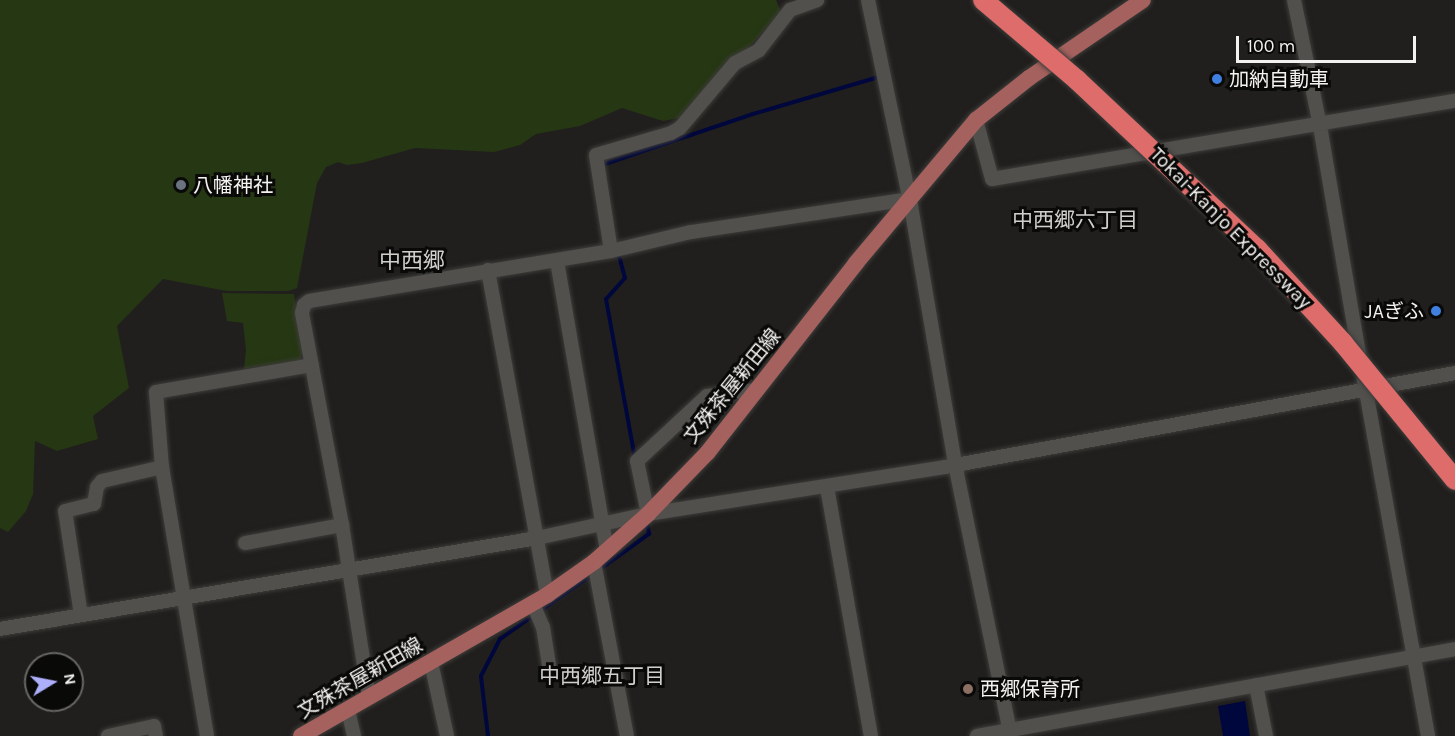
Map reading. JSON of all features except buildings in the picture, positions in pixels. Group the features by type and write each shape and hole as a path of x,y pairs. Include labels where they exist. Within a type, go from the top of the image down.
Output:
{"highway":[{"name":"Tokai-Kanjo Expressway","path":"983,0 1077,80 1257,249 1343,343 1455,480"}],"main road":[{"name":"文殊茶屋新田線","path":"301,736 540,600 594,562 648,514 708,452 909,199 976,120 1029,78 1143,0"}],"street":[{"path":"611,252 596,155 671,133 680,128 735,63 759,50 790,10 817,0"},
{"path":"868,0 909,199 955,464 1010,731"},
{"path":"1294,0 1320,126 1428,736"},
{"path":"976,120 992,179 1320,126 1455,101"},
{"path":"369,697 350,569 302,313 302,308 309,301 488,270 611,252 691,232 909,199"},
{"path":"557,261 608,549"},
{"path":"488,270 537,538 540,600 549,665"},
{"path":"207,736 162,467 156,392 312,365"},
{"path":"0,629 537,538 648,514 827,487 1455,374"},
{"path":"648,514 637,461 707,396 756,390"},
{"path":"81,615 65,511 94,504 97,487 102,481 162,467"},
{"path":"827,487 871,736"},
{"path":"245,543 342,525"},
{"path":"594,562 627,736"},
{"path":"977,736 1010,731 1050,730 1256,685 1455,649"},
{"path":"431,662 447,736"},
{"path":"1256,685 1266,736"},
{"path":"348,710 354,736"},
{"path":"108,736 154,726 156,736"}],"green space":[{"path":"0,0 776,0 781,12 685,117 663,121 622,108 580,126 536,134 520,145 494,152 415,148 362,163 347,165 338,162 326,167 317,183 297,288 288,291 227,291 163,279 117,326 129,388 93,416 98,439 57,451 35,441 33,494 26,511 8,532 0,528"},
{"path":"222,293 294,294 303,349 300,360 244,369 246,350 243,323 227,321"}],"shaded area":[{"path":"1245,701 1250,736 1223,736 1218,706"}],"waterway":[{"path":"602,165 753,114 879,77 879,74"},
{"path":"618,252 625,278 606,299 635,459"},
{"path":"599,570 649,534 647,522"},
{"path":"540,611 593,574"},
{"path":"488,736 481,676 500,639 534,615"}],"place":[{"name":"加納自動車","path":"1217,79"},
{"name":"八幡神社","path":"181,185"},
{"name":"JAぎふ","path":"1436,311"},
{"name":"西郷保育所","path":"968,689"}],"district":[{"name":"中西郷六丁目","path":"1075,220"},
{"name":"中西郷","path":"412,262"},
{"name":"中西郷五丁目","path":"602,676"}]}
